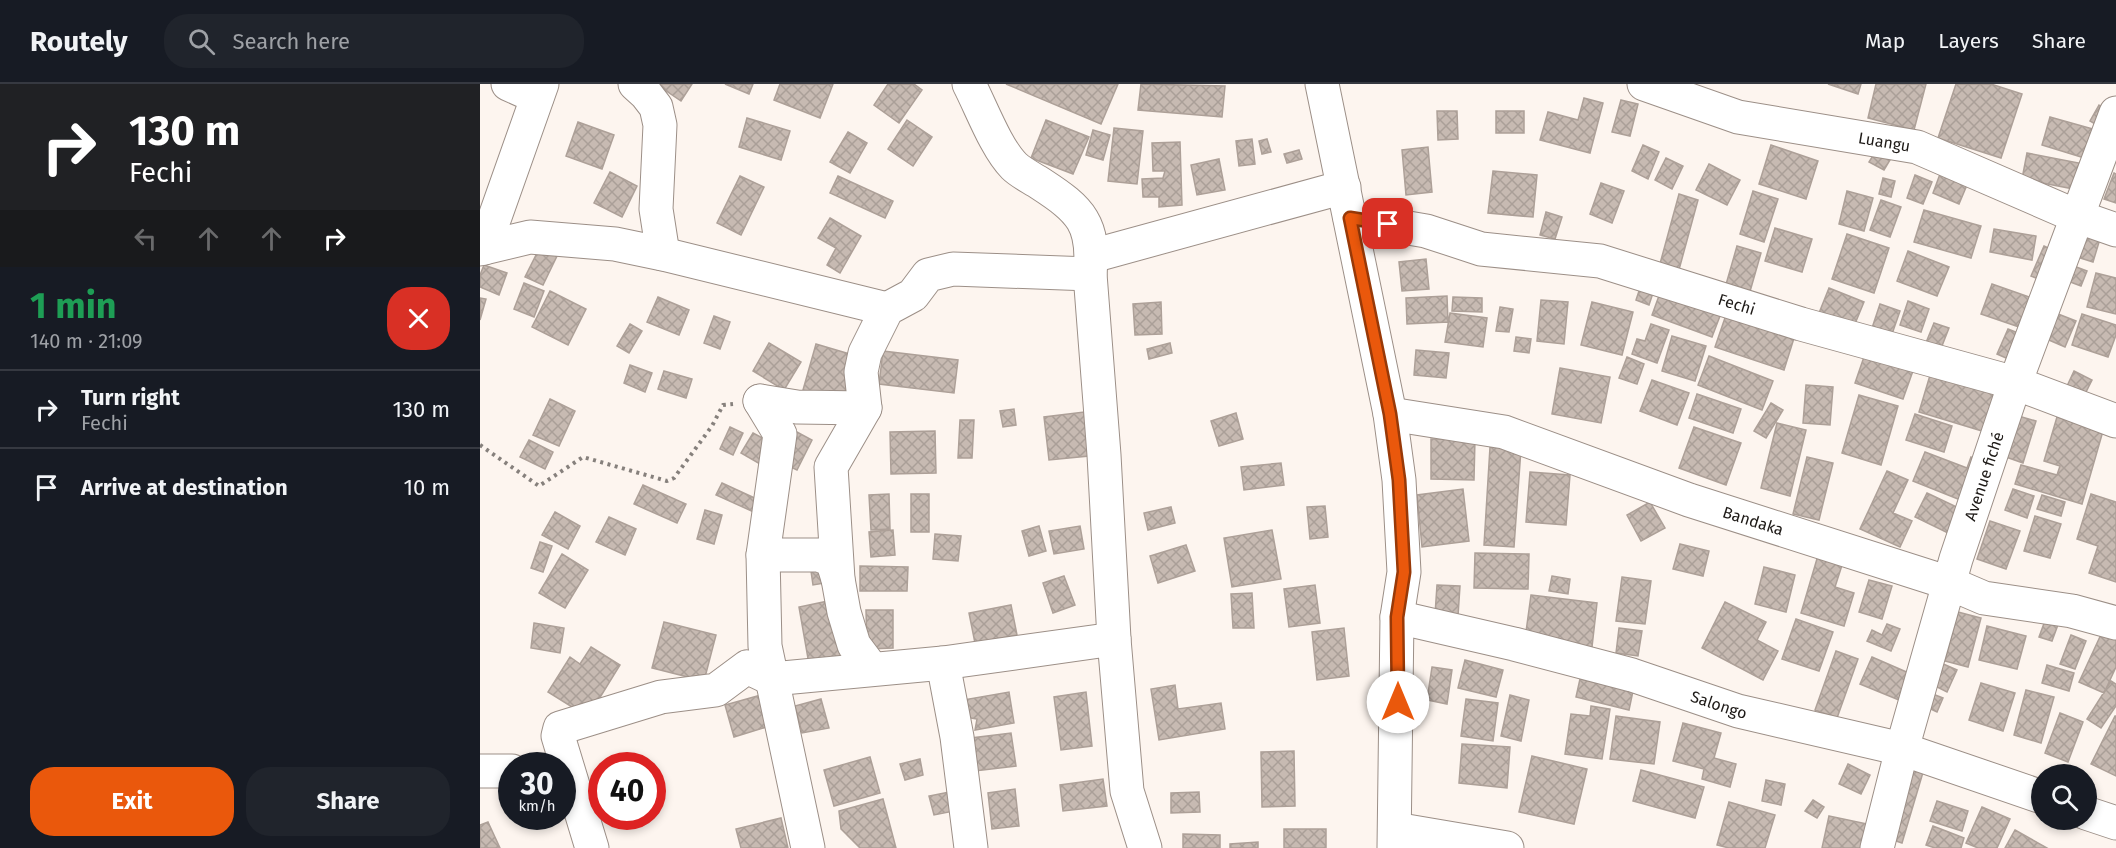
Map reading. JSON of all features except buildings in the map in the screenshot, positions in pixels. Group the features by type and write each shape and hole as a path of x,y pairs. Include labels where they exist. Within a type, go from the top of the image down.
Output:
{"street":[{"path":"482,249 540,91 508,84"},
{"path":"635,84 656,107 660,125 656,209 663,254"},
{"path":"969,84 1005,155 1015,167 1076,210 1088,226 1106,477 1114,639 1127,791 1145,848"},
{"path":"1322,84 1390,414 1399,480 1404,572 1397,617 1395,838 1508,848"},
{"name":"Luangu","path":"1644,84 1738,117 1917,147 2076,216 2116,230"},
{"name":"Avenue fiché","path":"1877,848 1902,749 1949,584 2015,383 2116,113"},
{"path":"872,669 854,645 844,612 838,579 831,467 865,408 861,372 865,353 887,309 898,301 913,295 928,275 953,268 1091,265 1347,202"},
{"name":"Fechi","path":"1347,202 1481,249 1600,261 1801,324 2015,383 2116,421"},
{"path":"482,249 530,237 615,244 887,309"},
{"path":"760,401 797,407 865,408"},
{"path":"760,401 780,434 763,555 765,646 808,848"},
{"name":"Bandaka","path":"1390,414 1504,432 1689,500 1949,584 1984,598 2073,611 2116,623"},
{"path":"763,555 819,555 832,560 838,579"},
{"name":"Salongo","path":"1397,617 1514,644 1632,675 1738,711 1902,749 2031,793"},
{"path":"561,752 558,736 560,728 661,698 716,690 747,666 772,679 942,663 1114,639"},
{"path":"942,663 957,737 971,848"},
{"path":"480,771 498,771"},
{"path":"576,808 592,848"},
{"path":"2097,817 2116,823"}],"path":[{"path":"480,445 539,486 582,457 667,481 674,478 712,426 723,405 760,401"}],"route":[{"path":"1388,224 1350,218 1390,414 1399,480 1404,572 1397,617 1398,702"}]}
